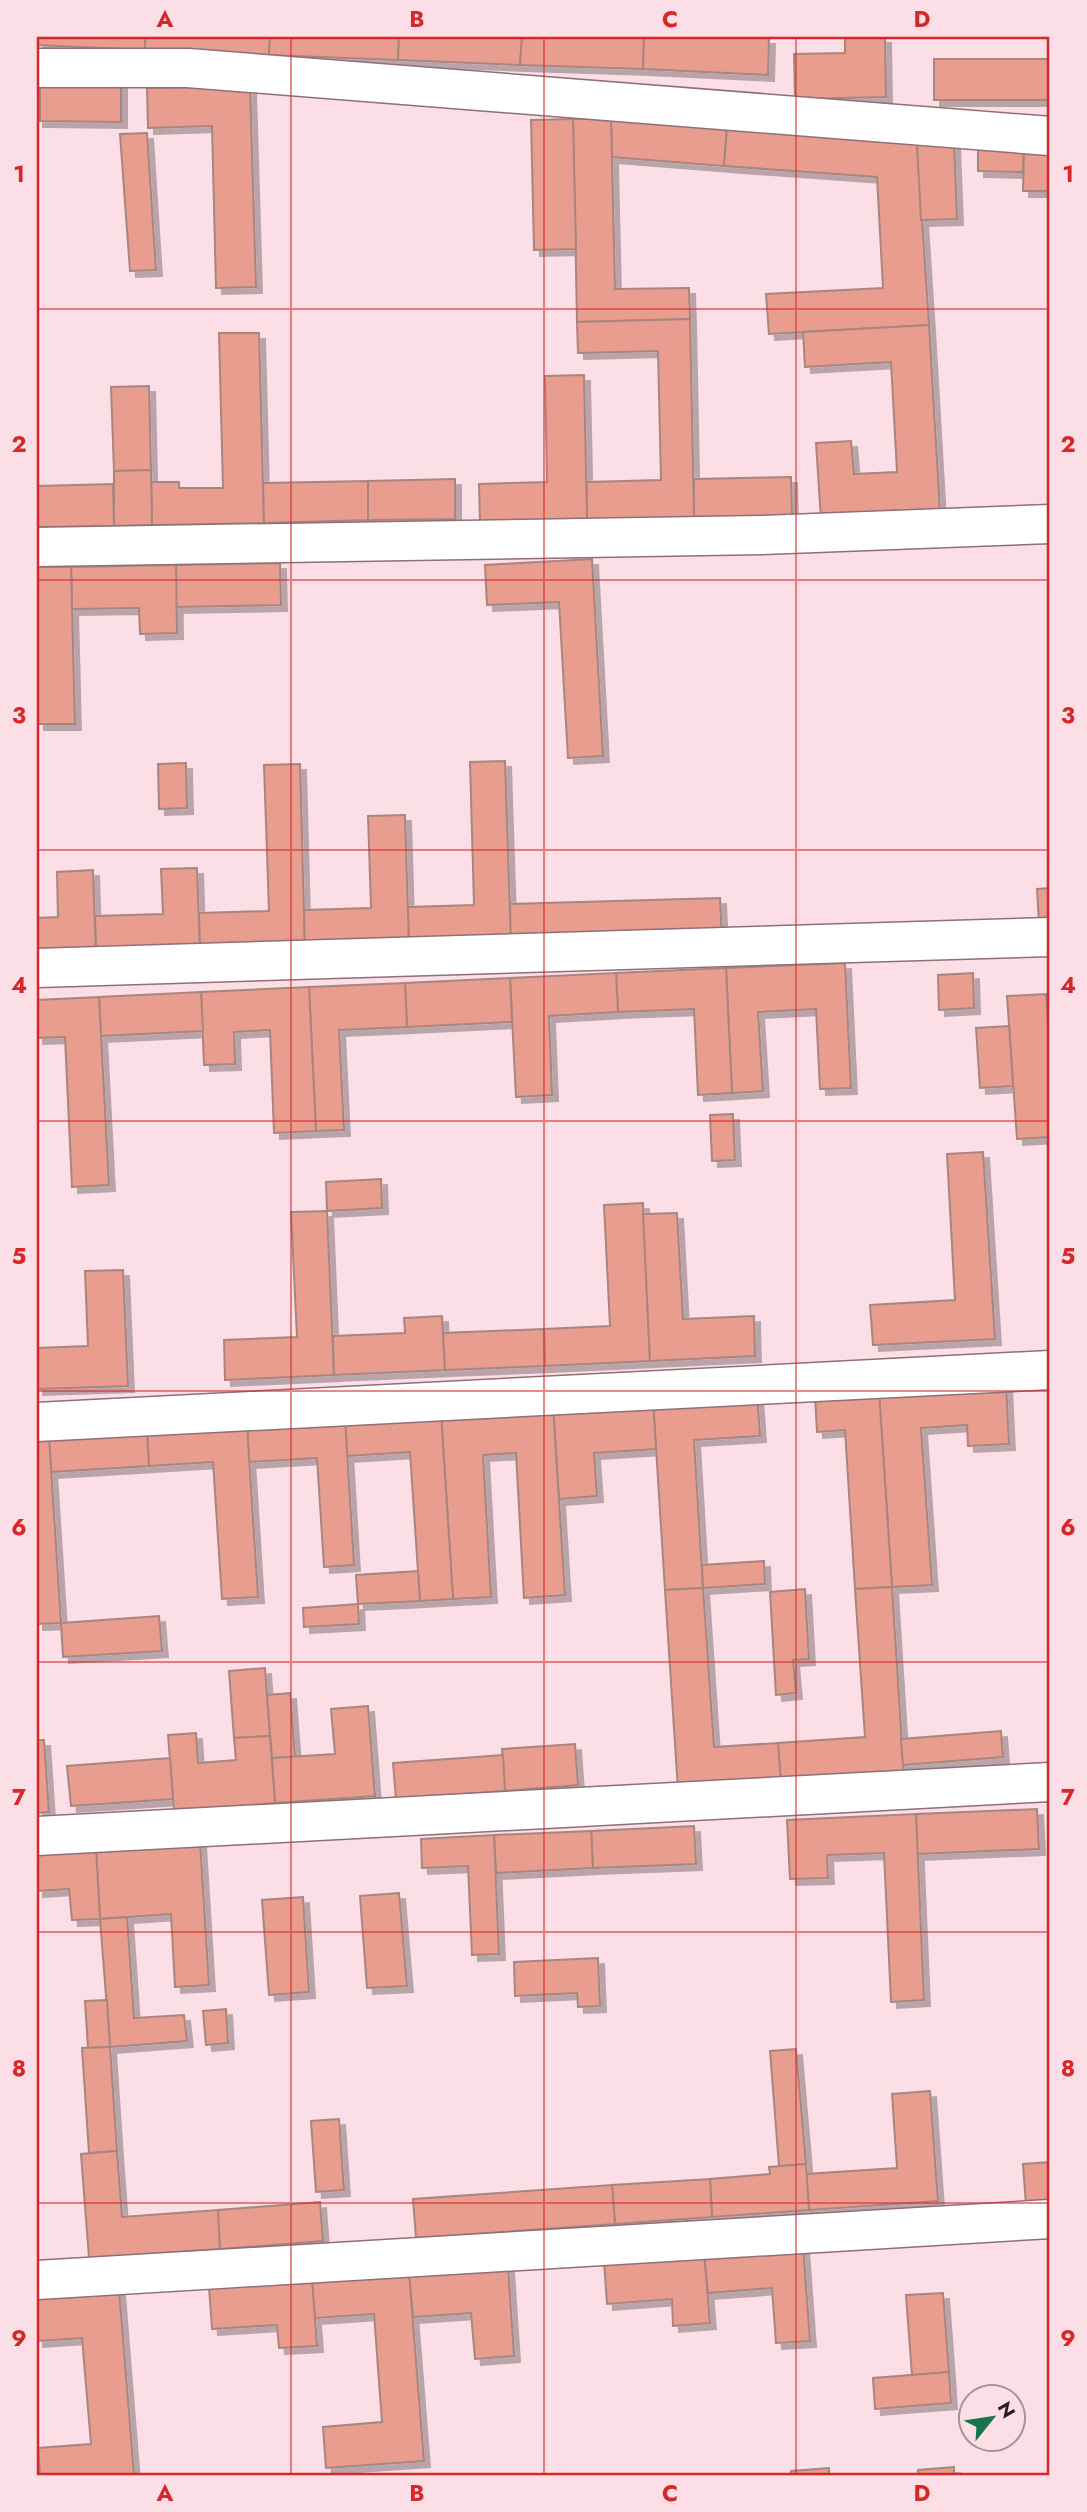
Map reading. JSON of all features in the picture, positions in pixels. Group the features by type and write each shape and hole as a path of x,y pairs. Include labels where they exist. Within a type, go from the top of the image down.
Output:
{"street":[{"path":"37,68 188,68 1050,136"},
{"path":"37,547 762,535 1050,524"},
{"path":"37,968 1050,937"},
{"path":"37,1422 1050,1370"},
{"path":"37,1836 1050,1782"},
{"path":"37,2280 1050,2218"}],"building":[{"path":"37,37 145,37 145,50 37,45"},
{"path":"145,37 270,37 269,55 145,50"},
{"path":"270,37 399,37 398,60 269,55"},
{"path":"399,37 522,37 520,65 398,60"},
{"path":"522,37 644,37 643,69 520,65"},
{"path":"644,37 769,38 768,75 643,69"},
{"path":"845,37 885,37 886,97 795,99 794,54 845,53"},
{"path":"934,59 1050,59 1050,100 934,100"},
{"path":"37,81 40,81 40,121 37,121"},
{"path":"40,81 121,82 121,122 40,121"},
{"path":"250,86 256,287 216,288 212,126 148,128 147,88"},
{"path":"611,118 727,127 724,166 612,157"},
{"path":"611,118 615,289 689,288 690,319 577,322 573,119"},
{"path":"573,119 576,249 534,250 531,120"},
{"path":"727,127 917,143 929,325 769,334 766,294 883,288 877,177 724,166"},
{"path":"147,133 156,270 130,271 120,134"},
{"path":"954,141 957,219 921,220 917,143"},
{"path":"978,149 1024,150 1023,172 978,171"},
{"path":"1024,150 1050,150 1050,191 1023,191"},
{"path":"690,319 694,517 587,520 587,482 661,480 658,351 578,353 577,322"},
{"path":"929,325 940,512 821,519 816,443 851,441 854,474 897,472 891,362 805,367 803,332"},
{"path":"219,333 259,333 264,523 152,525 151,482 179,482 179,488 223,488"},
{"path":"584,375 587,520 480,522 479,484 547,482 545,376"},
{"path":"149,386 151,470 114,471 111,387"},
{"path":"151,470 152,525 114,526 114,471"},
{"path":"791,477 792,516 694,517 694,479"},
{"path":"455,479 455,519 368,520 368,481"},
{"path":"368,481 368,520 264,523 263,483"},
{"path":"113,484 114,526 37,527 37,486"},
{"path":"592,559 603,756 568,758 559,602 487,605 485,565"},
{"path":"280,563 281,605 176,607 176,565"},
{"path":"176,565 177,633 140,634 139,608 72,609 71,567"},
{"path":"37,567 71,567 75,724 38,724"},
{"path":"505,761 511,944 409,947 408,907 474,905 470,762"},
{"path":"186,763 187,808 159,809 158,764"},
{"path":"300,764 305,950 200,953 199,913 269,911 264,765"},
{"path":"405,815 409,947 305,950 304,910 371,908 368,816"},
{"path":"197,868 200,953 96,956 95,916 163,914 161,869"},
{"path":"93,870 96,956 37,957 37,918 58,917 57,872"},
{"path":"1050,888 1050,922 1039,923 1037,889"},
{"path":"720,898 722,938 511,944 510,904"},
{"path":"845,963 851,1088 820,1089 816,1009 758,1012 763,1091 732,1093 726,968"},
{"path":"726,968 732,1093 698,1095 694,1009 618,1012 616,973"},
{"path":"616,973 618,1012 549,1016 552,1095 516,1097 510,978"},
{"path":"973,973 974,1008 939,1010 938,975"},
{"path":"510,978 512,1022 407,1027 405,983"},
{"path":"405,983 407,1027 339,1030 344,1130 316,1131 309,987"},
{"path":"309,987 316,1131 274,1133 270,1030 234,1032 235,1064 204,1065 201,992"},
{"path":"201,992 203,1031 101,1036 99,997"},
{"path":"1050,993 1050,1047 1046,994"},
{"path":"1046,994 1050,1047 1050,1137 1017,1139 1007,996"},
{"path":"99,997 109,1185 72,1187 65,1037 37,1038 37,1000"},
{"path":"1009,1026 1013,1086 980,1088 976,1028"},
{"path":"733,1114 735,1160 712,1161 710,1115"},
{"path":"983,1152 995,1339 873,1345 870,1305 955,1300 947,1154"},
{"path":"381,1179 382,1208 327,1211 326,1182"},
{"path":"643,1203 650,1361 545,1366 544,1329 610,1326 604,1205"},
{"path":"327,1211 334,1375 225,1380 224,1340 297,1337 291,1212"},
{"path":"677,1213 683,1319 754,1316 755,1356 650,1361 643,1214"},
{"path":"123,1270 128,1386 37,1389 37,1348 88,1346 85,1271"},
{"path":"442,1316 445,1370 334,1375 333,1336 405,1333 404,1318"},
{"path":"544,1329 545,1366 445,1370 443,1333"},
{"path":"1006,1384 1009,1444 968,1446 967,1425 921,1428 932,1585 892,1587 879,1392"},
{"path":"879,1392 892,1587 855,1589 845,1430 817,1432 815,1396"},
{"path":"757,1393 760,1436 694,1440 703,1588 665,1590 653,1400"},
{"path":"653,1400 656,1449 594,1453 597,1496 559,1499 553,1406"},
{"path":"553,1406 565,1595 524,1598 516,1453 483,1455 491,1597 453,1599 441,1413"},
{"path":"441,1413 453,1599 420,1601 410,1452 347,1456 345,1418"},
{"path":"345,1418 354,1565 324,1567 317,1458 249,1462 247,1425"},
{"path":"247,1425 258,1597 222,1599 213,1462 149,1466 147,1431"},
{"path":"147,1431 149,1466 51,1472 49,1437"},
{"path":"37,1437 49,1437 61,1623 37,1624"},
{"path":"764,1561 765,1584 703,1588 702,1565"},
{"path":"418,1571 420,1601 358,1604 356,1575"},
{"path":"892,1587 904,1777 781,1784 778,1743 865,1737 855,1589"},
{"path":"703,1588 714,1747 778,1743 781,1784 678,1790 665,1590"},
{"path":"805,1589 809,1659 793,1660 796,1693 776,1695 770,1592"},
{"path":"358,1604 359,1624 304,1627 303,1608"},
{"path":"159,1616 162,1651 63,1657 61,1623"},
{"path":"265,1668 270,1736 234,1738 229,1671"},
{"path":"290,1693 295,1757 272,1758 267,1695"},
{"path":"368,1706 375,1796 275,1803 272,1758 335,1754 331,1709"},
{"path":"1001,1731 1003,1757 903,1765 901,1739"},
{"path":"196,1733 198,1763 236,1760 234,1738 270,1736 275,1803 174,1811 168,1735"},
{"path":"37,1740 44,1740 49,1812 37,1813"},
{"path":"575,1744 578,1785 505,1791 502,1749"},
{"path":"503,1755 505,1791 396,1799 393,1763"},
{"path":"170,1758 173,1799 71,1806 67,1766"},
{"path":"1037,1809 1039,1849 917,1854 916,1814"},
{"path":"916,1814 924,2000 891,2002 884,1853 827,1855 828,1878 790,1879 787,1820"},
{"path":"694,1826 696,1864 593,1868 591,1831"},
{"path":"591,1831 593,1868 496,1873 494,1835"},
{"path":"494,1835 499,1954 472,1955 468,1866 422,1868 421,1839"},
{"path":"200,1841 209,1985 175,1987 171,1914 100,1919 96,1848"},
{"path":"96,1848 100,1919 72,1920 69,1889 37,1891 37,1852"},
{"path":"399,1893 407,1986 367,1988 360,1896"},
{"path":"303,1897 309,1992 269,1995 262,1900"},
{"path":"127,1917 134,2018 184,2015 187,2041 110,2047 100,1919"},
{"path":"598,1958 600,2006 578,2007 577,1993 515,1996 514,1962"},
{"path":"107,2000 110,2047 88,2048 85,2001"},
{"path":"226,2009 228,2043 206,2045 203,2011"},
{"path":"110,2047 117,2151 89,2153 82,2048"},
{"path":"796,2049 806,2164 779,2166 770,2051"},
{"path":"930,2091 938,2201 809,2210 806,2174 897,2168 892,2094"},
{"path":"339,2119 344,2190 316,2192 311,2121"},
{"path":"117,2151 122,2217 218,2210 220,2249 89,2258 81,2154"},
{"path":"1050,2162 1050,2204 1026,2206 1023,2164"},
{"path":"806,2164 809,2210 712,2217 710,2179 770,2174 769,2167"},
{"path":"710,2179 712,2217 615,2224 612,2185"},
{"path":"612,2185 615,2224 416,2238 413,2199"},
{"path":"320,2202 323,2241 220,2249 218,2210"},
{"path":"803,2246 810,2341 776,2343 772,2288 708,2293 704,2253"},
{"path":"704,2253 710,2323 673,2326 672,2299 607,2304 604,2261"},
{"path":"508,2266 514,2356 475,2359 471,2313 413,2317 409,2273"},
{"path":"409,2273 424,2461 326,2468 323,2427 382,2422 374,2314 315,2318 312,2280"},
{"path":"312,2280 317,2346 279,2348 277,2325 212,2329 209,2287"},
{"path":"119,2289 134,2475 40,2475 38,2448 91,2444 82,2338 37,2341 37,2295"},
{"path":"943,2293 949,2372 912,2375 906,2295"},
{"path":"949,2372 951,2403 875,2409 873,2378"},
{"path":"954,2467 954,2475 918,2475 918,2470"},
{"path":"829,2468 829,2475 791,2475 791,2471"}]}
